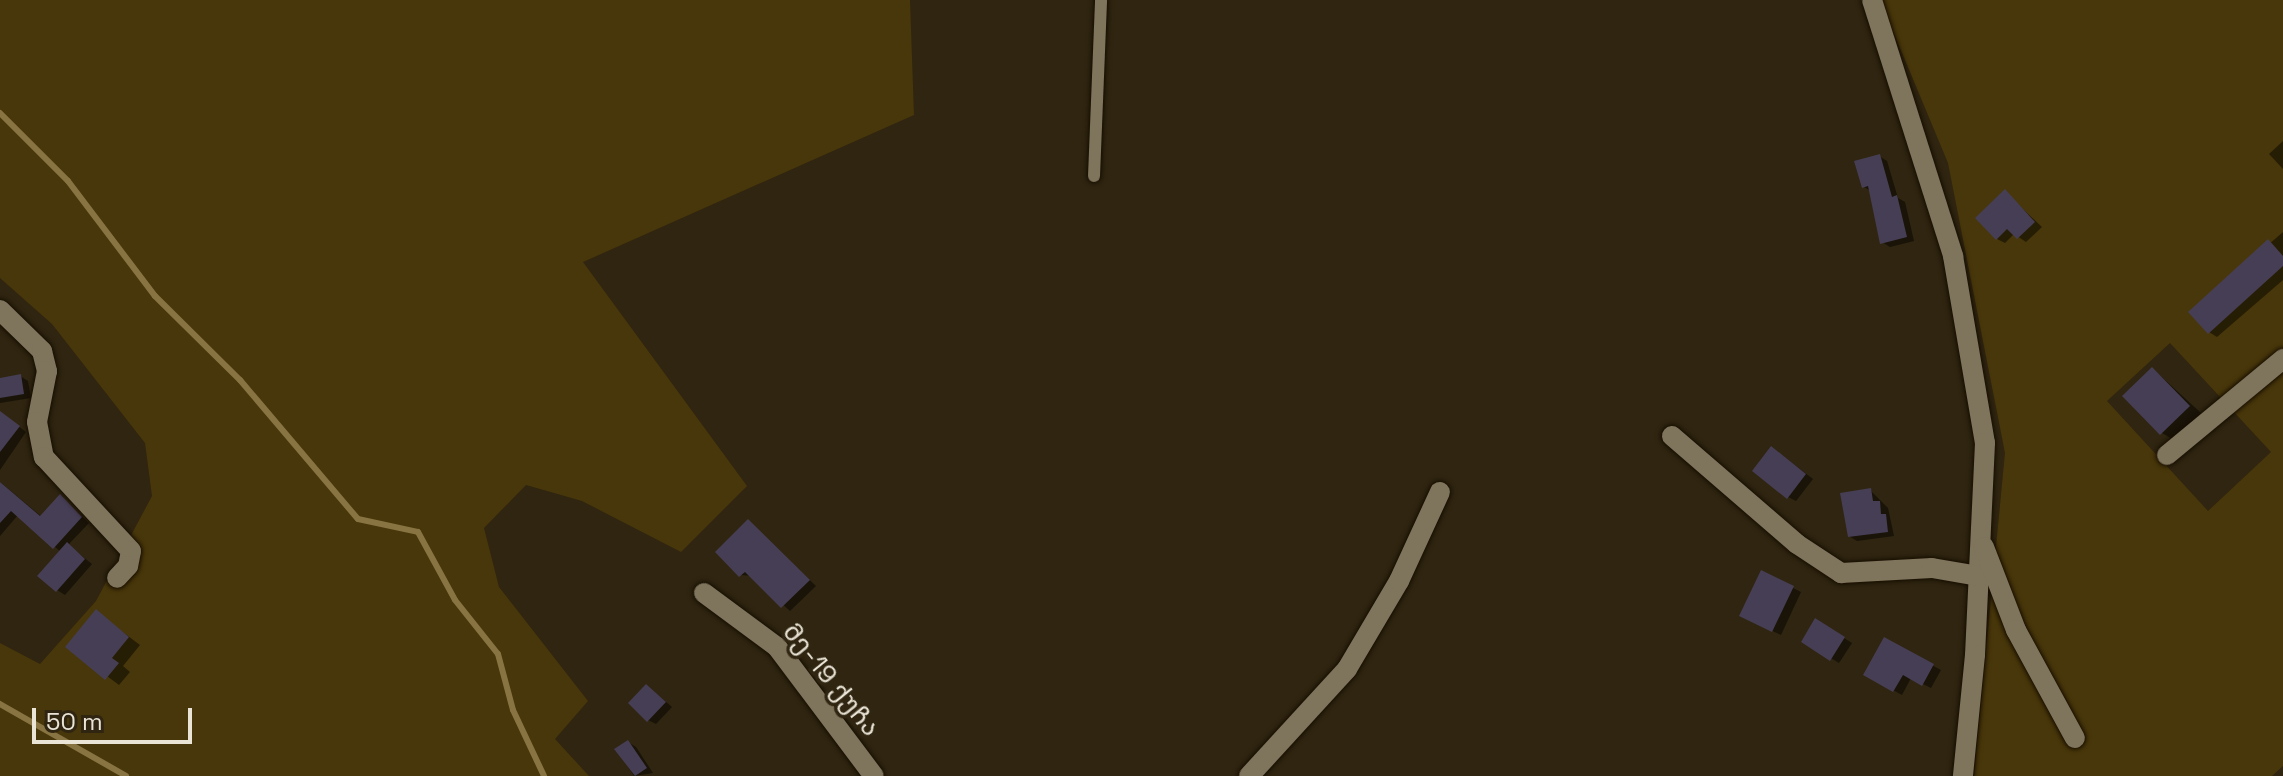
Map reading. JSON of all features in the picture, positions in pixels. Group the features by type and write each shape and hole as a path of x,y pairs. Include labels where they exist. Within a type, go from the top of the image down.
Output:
{"street":[{"path":"1872,0 1953,256 1985,443 1979,576 1963,776"},
{"path":"0,310 42,351 47,371 37,422 44,457 131,551 128,566 117,578"},
{"path":"2167,455 2283,359"},
{"path":"1672,436 1797,544 1841,573 1932,568 1979,576"},
{"path":"1249,776 1347,669 1399,581 1440,492"},
{"path":"1981,537 2016,630 2075,738"},
{"name":"მე-19 ქუჩა","path":"704,593 777,647 874,776"}],"lane":[{"path":"1094,176 1101,0"}],"shaded area":[{"path":"0,0 910,0 914,115 583,262 747,486 681,552 582,501 526,485 484,528 499,587 588,701 555,739 589,776 0,776 0,643 40,664 96,601 152,496 145,443 52,324 0,278"},
{"path":"1880,0 2283,0 2283,766 2272,776 1974,776 2005,453 1948,163","holes":["2170,343 2271,452 2208,511 2107,401"]}],"building":[{"path":"1880,154 1892,197 1897,195 1907,237 1880,244 1868,186 1862,188 1854,161"},
{"path":"2005,189 2035,222 2017,239 2007,229 1996,240 1975,218"},
{"path":"2268,239 2283,256 2283,266 2208,334 2188,312"},
{"path":"2152,367 2190,406 2160,435 2122,396"},
{"path":"21,374 24,394 0,398 0,378"},
{"path":"0,411 20,426 0,452"},
{"path":"1771,446 1806,474 1787,499 1752,471"},
{"path":"0,482 40,516 60,494 82,517 53,549 11,511 0,523"},
{"path":"1871,488 1873,501 1880,501 1881,514 1886,514 1888,532 1848,537 1840,493"},
{"path":"748,519 810,580 781,608 745,572 739,577 715,552"},
{"path":"67,542 85,559 56,592 37,576"},
{"path":"1761,570 1794,586 1772,632 1739,616"},
{"path":"96,609 129,637 112,658 119,663 105,680 65,647"},
{"path":"1815,618 1845,637 1830,661 1801,642"},
{"path":"1884,637 1934,664 1922,686 1903,675 1893,692 1863,675"},
{"path":"646,684 666,702 647,722 628,703"},
{"path":"628,740 647,768 635,776 614,749"}],"waterway":[{"path":"0,113 68,181 155,296 240,380 358,519 418,532 455,600 498,654 513,710 544,776"},
{"path":"0,704 126,776"}]}
